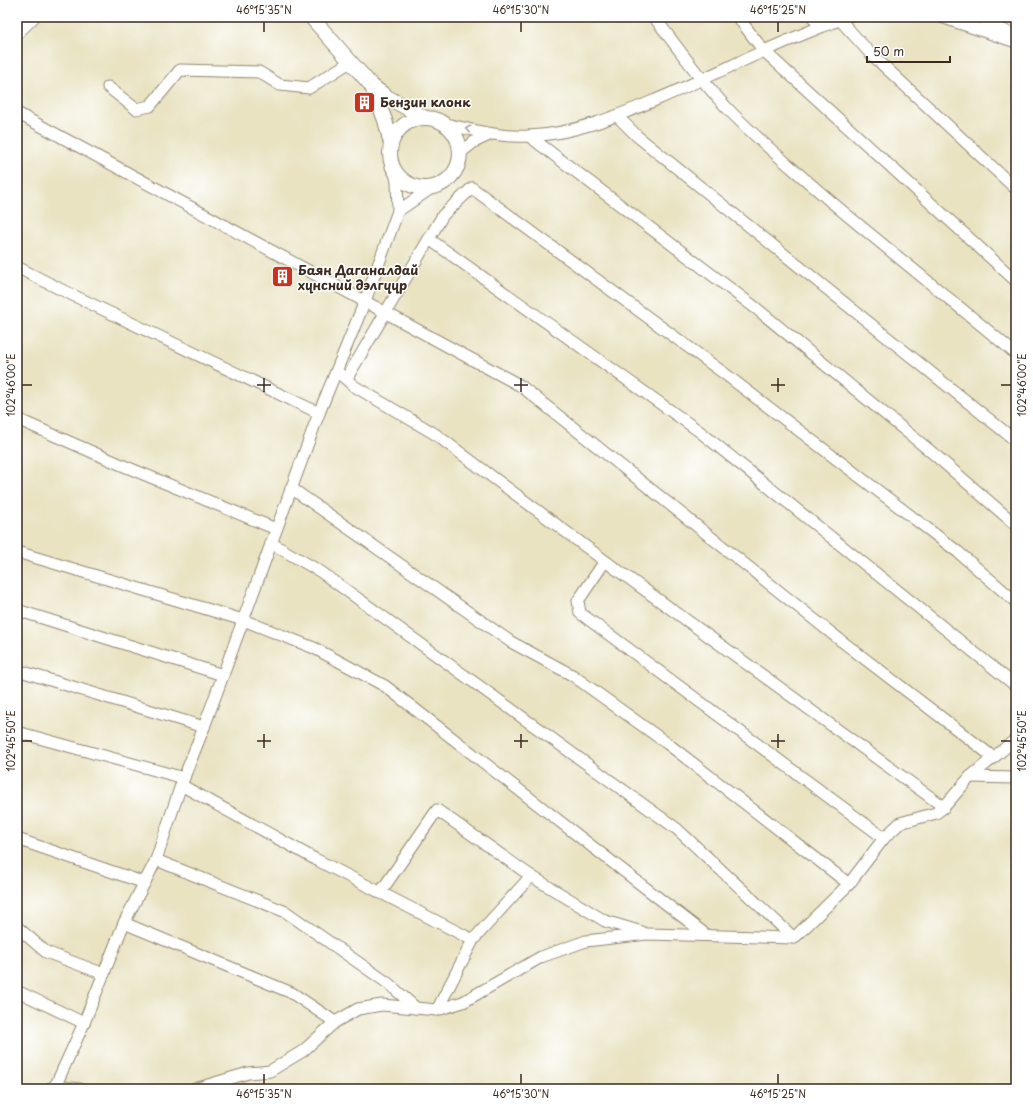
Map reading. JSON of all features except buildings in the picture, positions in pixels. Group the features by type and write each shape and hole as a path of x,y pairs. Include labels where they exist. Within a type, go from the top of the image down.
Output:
{"main road":[{"path":"311,17 371,85 398,104 425,118"},
{"path":"371,85 385,120 392,144"},
{"path":"425,118 436,119 446,124 454,132 459,142 460,153 458,165 452,175 444,182 433,187 422,187 410,184 401,177 394,168 391,156 392,144 396,134 404,125 414,120 425,118"}],"street":[{"path":"17,34 34,17"},
{"path":"654,17 702,80 730,112 802,176 1016,354"},
{"path":"738,17 763,50 1016,281"},
{"path":"813,17 819,27"},
{"path":"941,17 1016,42"},
{"path":"978,17 1016,36"},
{"path":"446,124 491,134 529,136 576,129 617,116 702,80 763,50 844,18 870,54 1016,188"},
{"path":"108,87 136,109 150,106 180,70 259,72 280,85 309,88 350,62"},
{"path":"17,113 387,312 521,386 835,636 993,757"},
{"path":"617,116 638,136 1016,441"},
{"path":"460,153 474,142 491,134"},
{"path":"529,136 757,309 935,455 1016,525"},
{"path":"80,1089 52,1088 84,1023 124,922 156,860 182,781 204,727 319,413 365,301 398,211 397,182 394,168"},
{"path":"398,211 433,187"},
{"path":"347,378 443,215 472,188 726,374 958,552 1016,602"},
{"path":"429,239 699,431 1016,686"},
{"path":"17,267 319,413"},
{"path":"337,372 347,378 354,386 435,434 606,561 944,807"},
{"path":"17,418 124,466 276,529"},
{"path":"291,488 511,642 572,675 668,744 849,884"},
{"path":"271,543 327,576 677,829 794,938"},
{"path":"17,552 243,620 314,648 385,686 705,934"},
{"path":"606,561 578,601 580,613 884,838"},
{"path":"17,610 223,675"},
{"path":"17,670 204,727"},
{"path":"17,732 182,781 315,859 473,940"},
{"path":"195,1089 248,1073 270,1071 303,1051 335,1022 358,1009 382,1005 437,1010 463,1002 541,957 586,941 647,934 705,934 794,938 849,884 884,838 900,823 936,813 944,807 970,776 1016,739"},
{"path":"970,776 1016,778"},
{"path":"380,893 437,810 531,876 605,921 647,934"},
{"path":"17,839 145,883"},
{"path":"156,860 286,912 389,984 416,1008"},
{"path":"437,1010 473,940 531,876"},
{"path":"124,922 292,993 335,1022"},
{"path":"17,927 46,952 104,974"},
{"path":"17,991 84,1023"}],"place":[{"name":"Бензин клонк","path":"365,102"},
{"name":"Баян Даганалдай хүнсний дэлгүүр","path":"283,277"}]}
